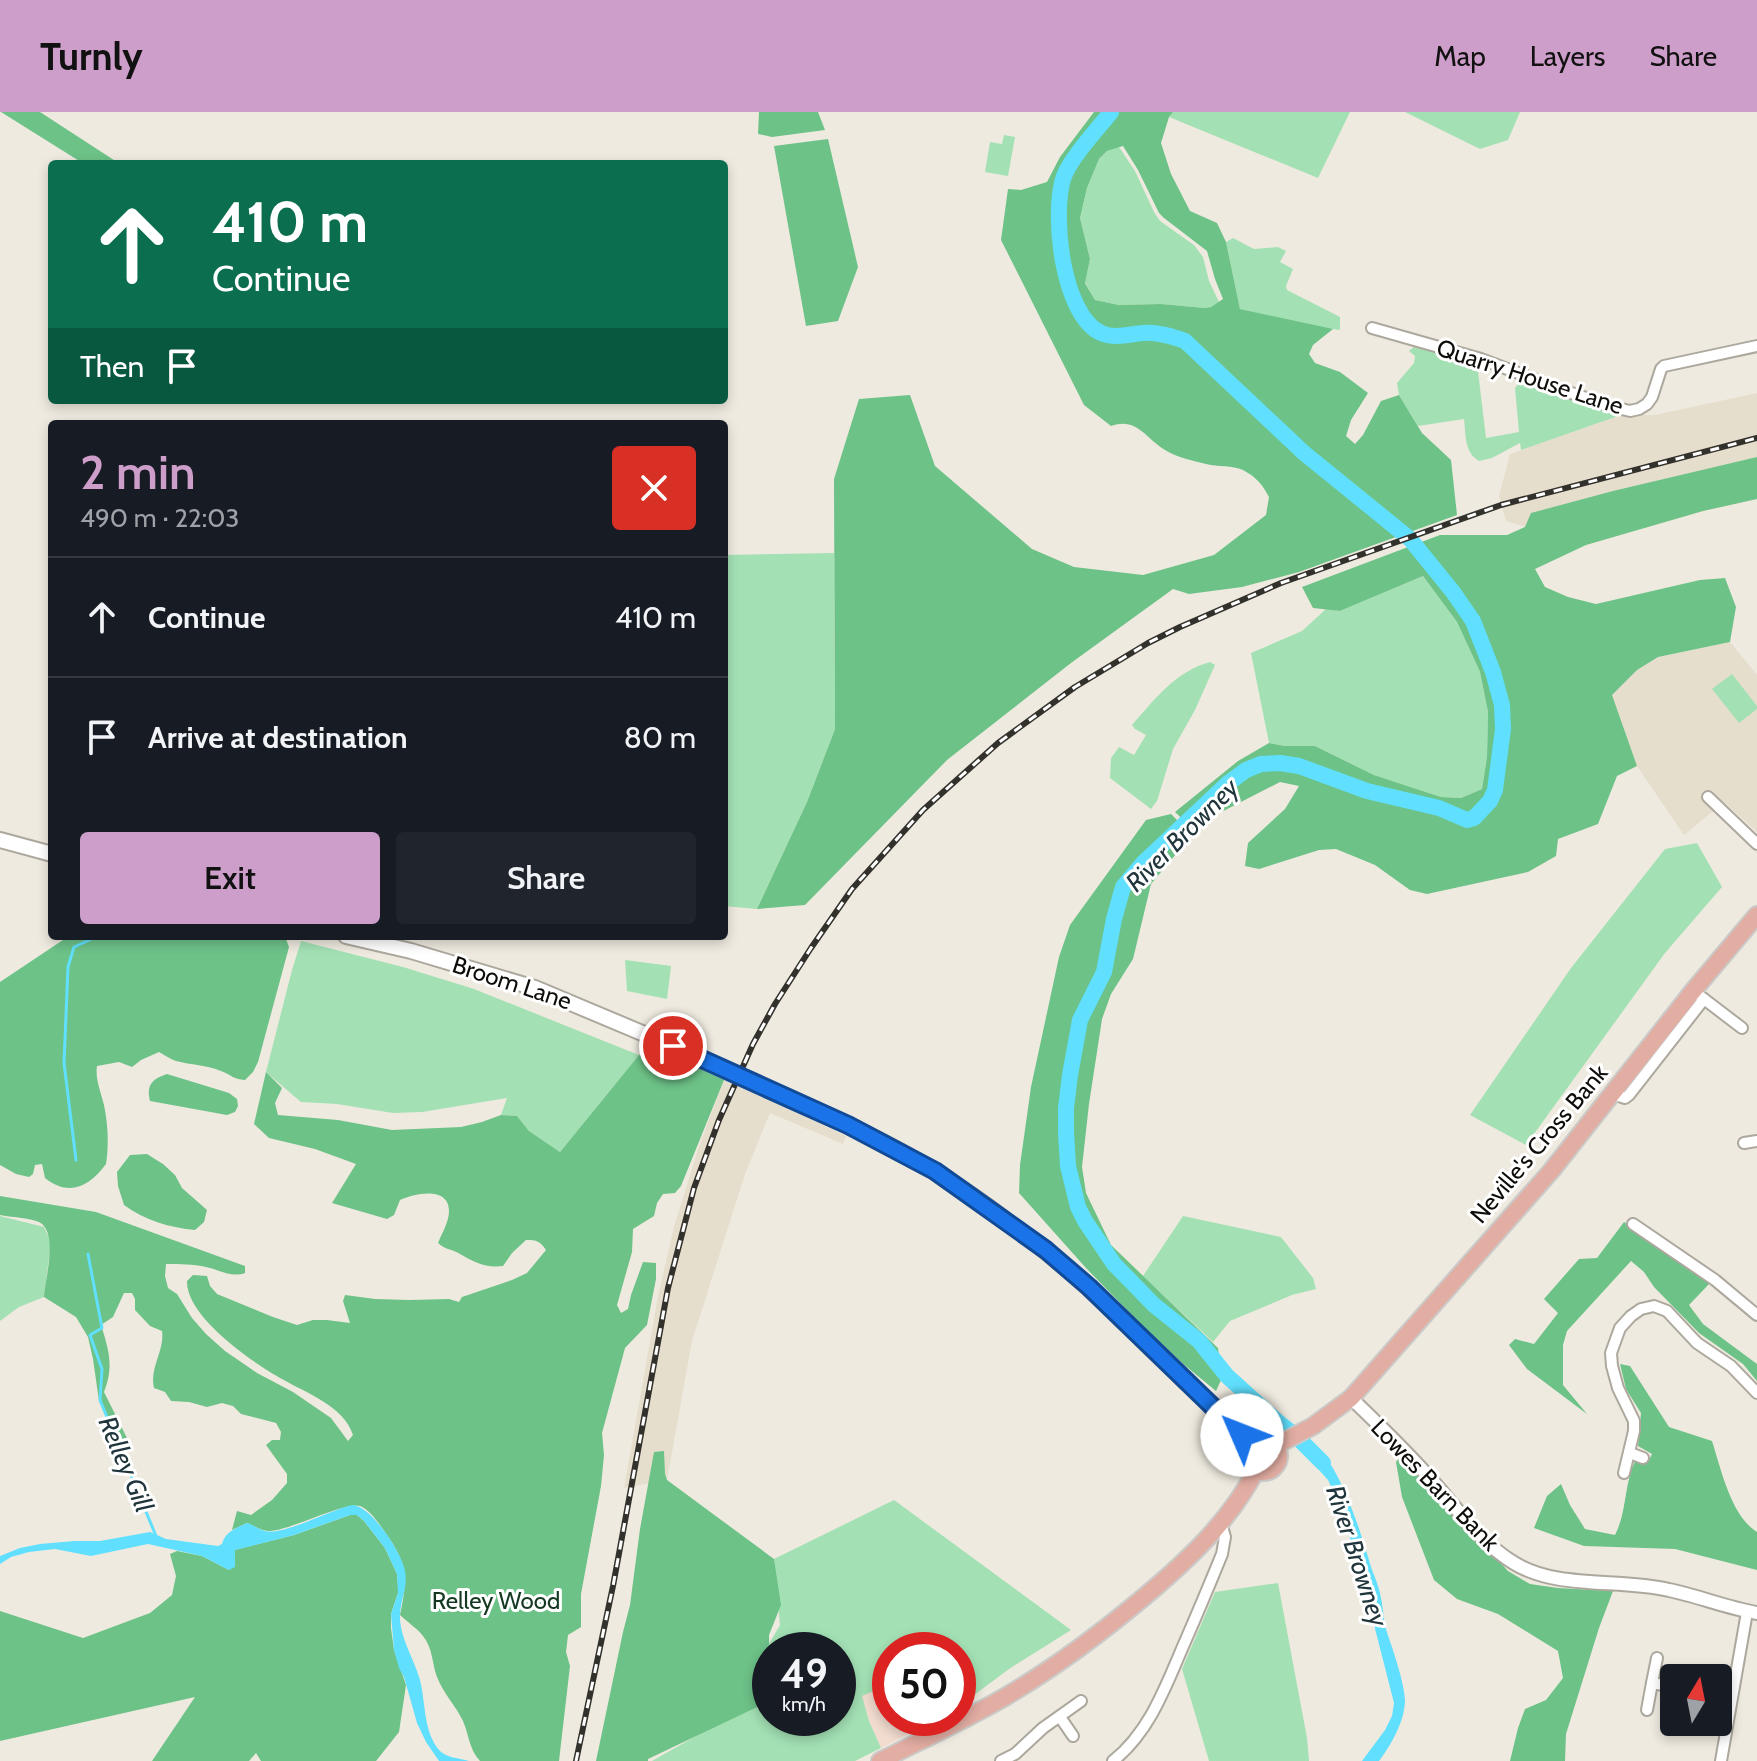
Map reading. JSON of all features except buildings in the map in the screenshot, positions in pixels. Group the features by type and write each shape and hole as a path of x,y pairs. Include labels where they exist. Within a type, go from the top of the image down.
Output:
{"main road":[{"path":"0,840 48,853"},
{"name":"Neville's Cross Bank","path":"1275,1446 1313,1426 1351,1398 1552,1170 1698,995 1757,915"},
{"name":"Broom Lane","path":"363,940 535,988 779,1093 935,1171 1026,1235 1089,1287 1252,1444"},
{"path":"1261,1440 1272,1442 1279,1455 1277,1464 1270,1470 1256,1470 1247,1458 1252,1444 1261,1440"},
{"path":"880,1761 1003,1698 1088,1642 1163,1581 1221,1523 1256,1470"}],"street":[{"name":"Quarry House Lane","path":"1372,328 1481,359 1574,394 1630,411 1647,404 1664,366 1757,346"},
{"path":"1708,797 1757,844"},
{"path":"1698,995 1742,1028"},
{"path":"1744,1143 1757,1141"},
{"path":"1633,1224 1715,1280 1757,1315"},
{"path":"1624,1473 1634,1421 1618,1388 1611,1353 1620,1328 1641,1309 1654,1306 1667,1311 1697,1343 1731,1366 1757,1393"},
{"name":"Lowes Barn Bank","path":"1351,1398 1471,1525 1512,1562 1551,1578 1643,1585 1752,1613"},
{"path":"1630,1453 1643,1458"},
{"path":"1113,1761 1144,1727 1161,1697 1222,1554 1225,1537 1221,1523"},
{"path":"1732,1697 1752,1613"},
{"path":"1647,1710 1657,1658"},
{"path":"1652,1683 1660,1684"},
{"path":"1001,1761 1015,1754 1043,1728 1081,1701"},
{"path":"1060,1717 1073,1736"},
{"path":"1721,1761 1725,1736"}],"shaded area":[{"path":"1757,393 1757,499 1703,511 1586,545 1506,521 1499,496 1510,454 1621,415 1655,415"},
{"path":"1730,642 1757,675 1757,832 1724,802 1684,835 1637,766 1611,695 1637,670 1658,657"},
{"path":"724,1080 846,1136 843,1144 770,1113 745,1174 692,1341 667,1480 624,1488 658,1296 674,1227"},
{"path":"872,1691 872,1728 869,1721 861,1695"},
{"path":"876,1736 904,1736 881,1748"}],"green space":[{"path":"1,112 40,112 114,160 78,160"},
{"path":"759,112 818,112 825,130 772,137 758,134"},
{"path":"1094,112 1173,112 1161,143 1171,174 1190,211 1217,223 1226,242 1240,309 1333,329 1313,345 1309,354 1315,363 1340,372 1368,393 1351,420 1346,436 1355,444 1381,401 1399,395 1422,433 1451,460 1457,515 1299,572 1242,587 1189,594 1173,589 1071,663 947,760 805,905 757,909 807,802 835,729 834,479 859,399 910,395 935,466 1032,549 1074,567 1143,575 1214,555 1266,515 1269,497 1248,473 1239,468 1206,464 1174,455 1134,426 1111,426 1084,405 1001,240 1008,189 1021,190 1047,182 1060,157","holes":["1123,146 1159,213 1207,251 1223,299 1211,307 1119,305 1095,300 1085,283 1090,259 1080,218 1087,188 1099,159 1107,151"]},
{"path":"1173,112 1350,112 1318,178 1169,117"},
{"path":"1405,112 1520,112 1508,140 1480,149"},
{"path":"1004,135 1015,137 1008,176 985,172 990,142 1002,144"},
{"path":"828,139 858,267 838,321 806,326 774,146"},
{"path":"1119,147 1160,221 1194,245 1203,257 1219,302 1211,307 1119,305 1095,300 1085,282 1090,259 1080,218 1087,188 1099,159 1107,151"},
{"path":"1233,238 1254,249 1278,247 1286,251 1280,262 1293,269 1287,290 1340,317 1340,330 1240,309 1226,242"},
{"path":"1415,346 1477,363 1486,438 1519,432 1515,388 1521,381 1621,415 1521,450 1520,443 1492,458 1479,461 1468,448 1464,419 1418,426 1399,395 1397,383 1414,363 1415,356 1409,351"},
{"path":"1757,457 1757,499 1703,511 1586,545 1535,569 1545,587 1596,604 1700,580 1725,578 1736,607 1730,642 1658,657 1637,670 1612,695 1637,766 1617,776 1598,824 1558,839 1556,856 1528,872 1427,894 1410,890 1375,865 1336,849 1319,850 1259,869 1245,866 1248,843 1285,809 1299,786 1280,782 1204,821 1195,831 1175,812 1238,761 1269,743 1315,746 1374,775 1441,797 1461,798 1482,789 1487,757 1488,712 1480,672 1457,622 1423,576 1340,611 1313,608 1302,587 1440,535 1507,535 1525,527 1531,513"},
{"path":"834,553 835,729 807,802 757,909 728,906 728,555"},
{"path":"1423,576 1457,622 1480,672 1488,712 1487,757 1482,789 1461,798 1441,797 1374,775 1315,746 1269,743 1251,653 1302,631 1326,609 1340,611"},
{"path":"1210,662 1215,665 1173,749 1157,801 1151,809 1110,778 1111,758 1119,747 1134,755 1146,735 1132,725 1176,679"},
{"path":"1732,674 1757,706 1739,723 1712,689"},
{"path":"1171,814 1192,835 1151,884 1133,959 1111,994 1102,1019 1082,1167 1086,1193 1111,1245 1218,1348 1222,1378 1216,1391 1165,1349 1019,1193 1031,1087 1059,957 1070,925 1146,820"},
{"path":"1697,843 1722,887 1665,953 1526,1145 1470,1115 1571,968 1665,849"},
{"path":"63,940 286,940 289,947 258,1062 245,1080 210,1067 176,1061 159,1052 132,1067 119,1062 97,1066 107,1127 106,1164 86,1184 70,1188 45,1178 42,1164 35,1165 29,1177 0,1165 0,982"},
{"path":"301,941 474,989 639,1055 560,1152 529,1131 517,1116 501,1115 507,1098 422,1112 393,1113 301,1102 266,1072"},
{"path":"625,960 671,966 667,999 627,991"},
{"path":"639,1055 675,1068 687,1063 724,1080 681,1186 675,1193 663,1194 654,1216 633,1229 632,1252 617,1305 621,1313 628,1309 643,1262 656,1263 656,1279 647,1325 625,1348 602,1433 604,1455 601,1486 581,1594 581,1627 568,1635 566,1652 570,1666 559,1761 480,1761 471,1747 463,1721 435,1672 426,1641 400,1615 405,1584 403,1566 376,1520 364,1508 353,1506 270,1531 247,1523 232,1530 237,1511 251,1515 272,1500 287,1483 287,1474 266,1445 272,1440 280,1440 281,1432 276,1423 241,1414 233,1406 222,1403 207,1407 171,1401 165,1392 154,1388 162,1331 150,1326 135,1310 132,1293 124,1293 113,1317 101,1325 109,1358 104,1392 128,1440 118,1442 99,1401 88,1337 76,1317 44,1297 50,1245 45,1227 39,1222 0,1215 0,1196 96,1212 245,1266 245,1273 235,1275 201,1266 166,1264 165,1276 168,1288 177,1294 206,1334 257,1373 293,1392 331,1418 348,1441 353,1435 333,1408 255,1362 209,1324 190,1295 187,1281 193,1275 207,1276 217,1294 297,1325 313,1320 350,1323 343,1301 345,1295 459,1302 462,1297 527,1273 546,1250 538,1242 526,1240 503,1266 491,1266 444,1247 438,1243 447,1223 448,1203 437,1195 414,1195 400,1200 394,1215 387,1219 332,1203 356,1164 315,1149 269,1138 254,1124 266,1072 282,1088 275,1103 278,1115 338,1120 392,1130 461,1127 501,1115 517,1116 529,1131 560,1152"},
{"path":"167,1074 229,1093 237,1099 235,1112 227,1115 150,1101 151,1083"},
{"path":"147,1154 175,1175 182,1188 207,1210 204,1222 195,1230 158,1222 124,1205 117,1172 130,1155"},
{"path":"0,1216 44,1227 51,1242 44,1297 19,1307 0,1321"},
{"path":"1183,1216 1281,1237 1313,1278 1316,1289 1292,1295 1230,1321 1213,1342 1143,1276"},
{"path":"1624,1222 1710,1283 1689,1305 1703,1324 1757,1364 1757,1381 1743,1364 1699,1333 1631,1261 1567,1331 1563,1345 1563,1385 1587,1414 1527,1369 1509,1345 1515,1339 1534,1344 1558,1313 1544,1299 1579,1259 1597,1258"},
{"path":"1620,1364 1630,1366 1669,1427 1712,1441 1734,1504 1748,1525 1757,1532 1757,1570 1675,1549 1584,1546 1534,1528 1547,1496 1561,1484 1585,1529 1615,1535 1635,1461 1649,1460 1652,1454 1638,1446 1641,1413 1626,1389"},
{"name":"Relley Wood","path":"664,1451 667,1480 774,1559 781,1605 770,1632 752,1632 752,1710 648,1761 596,1761 630,1605 654,1452"},
{"path":"1401,1456 1508,1571 1530,1584 1613,1591 1566,1734 1565,1761 1510,1761 1525,1709 1546,1700 1563,1678 1558,1651 1498,1614 1457,1599 1434,1580 1402,1497 1396,1462"},
{"path":"894,1500 1071,1630 976,1694 976,1632 872,1632 872,1692 862,1696 872,1736 876,1736 881,1748 855,1761 652,1761 726,1719 752,1674 752,1736 856,1736 856,1632 776,1632 780,1625 774,1559"},
{"path":"357,1515 364,1521 385,1548 397,1574 398,1593 391,1614 391,1628 394,1650 406,1685 399,1732 376,1761 261,1761 256,1753 249,1761 152,1761 195,1697 0,1741 0,1611 83,1638 150,1613 172,1595 176,1576 170,1554 177,1551 202,1556 229,1570 234,1550 294,1535"},
{"path":"1278,1583 1309,1761 1209,1761 1182,1669 1215,1592"}],"water":[{"path":"1314,1444 1342,1485 1356,1521 1379,1590 1386,1629 1402,1683 1405,1700 1403,1716 1379,1761 1362,1761 1385,1730 1394,1703 1367,1590 1338,1501 1328,1480 1303,1452"},
{"path":"353,1505 377,1522 403,1563 406,1582 400,1623 420,1680 431,1735 440,1751 469,1761 439,1761 417,1723 394,1650 391,1614 398,1593 397,1574 385,1548 357,1515 235,1550 235,1567 229,1570 202,1556 148,1544 91,1556 55,1549 29,1552 0,1564 0,1556 20,1548 100,1541 150,1532 166,1539 218,1546 232,1531 247,1523 265,1531 283,1530"}],"waterway":[{"name":"River Browney","path":"1111,112 1073,160 1064,176 1060,193 1063,262 1077,306 1088,323 1106,335 1154,333 1185,341 1304,453 1410,539 1473,621 1502,705 1503,729 1495,790 1490,801 1474,818 1467,820 1439,808 1367,791 1299,766 1280,763 1261,764 1246,770 1227,784 1144,862 1123,887 1104,972 1080,1020 1070,1075 1066,1132 1068,1166 1078,1207 1085,1221 1114,1264 1154,1305 1199,1341 1227,1376 1323,1463"},
{"name":"Relley Gill","path":"76,1160 64,1063 68,967 74,947 89,940"},
{"name":"Relley Gill","path":"88,1254 102,1328 90,1335 102,1369 100,1400 156,1536"}],"railway":[{"path":"576,1761 613,1586 668,1288 694,1188 719,1120 753,1044 775,1004 852,889 923,810 998,743 1075,687 1180,627 1281,583 1501,505 1757,438"}],"route":[{"path":"673,1046 848,1125 935,1171 1046,1250 1089,1287 1242,1435"}]}
